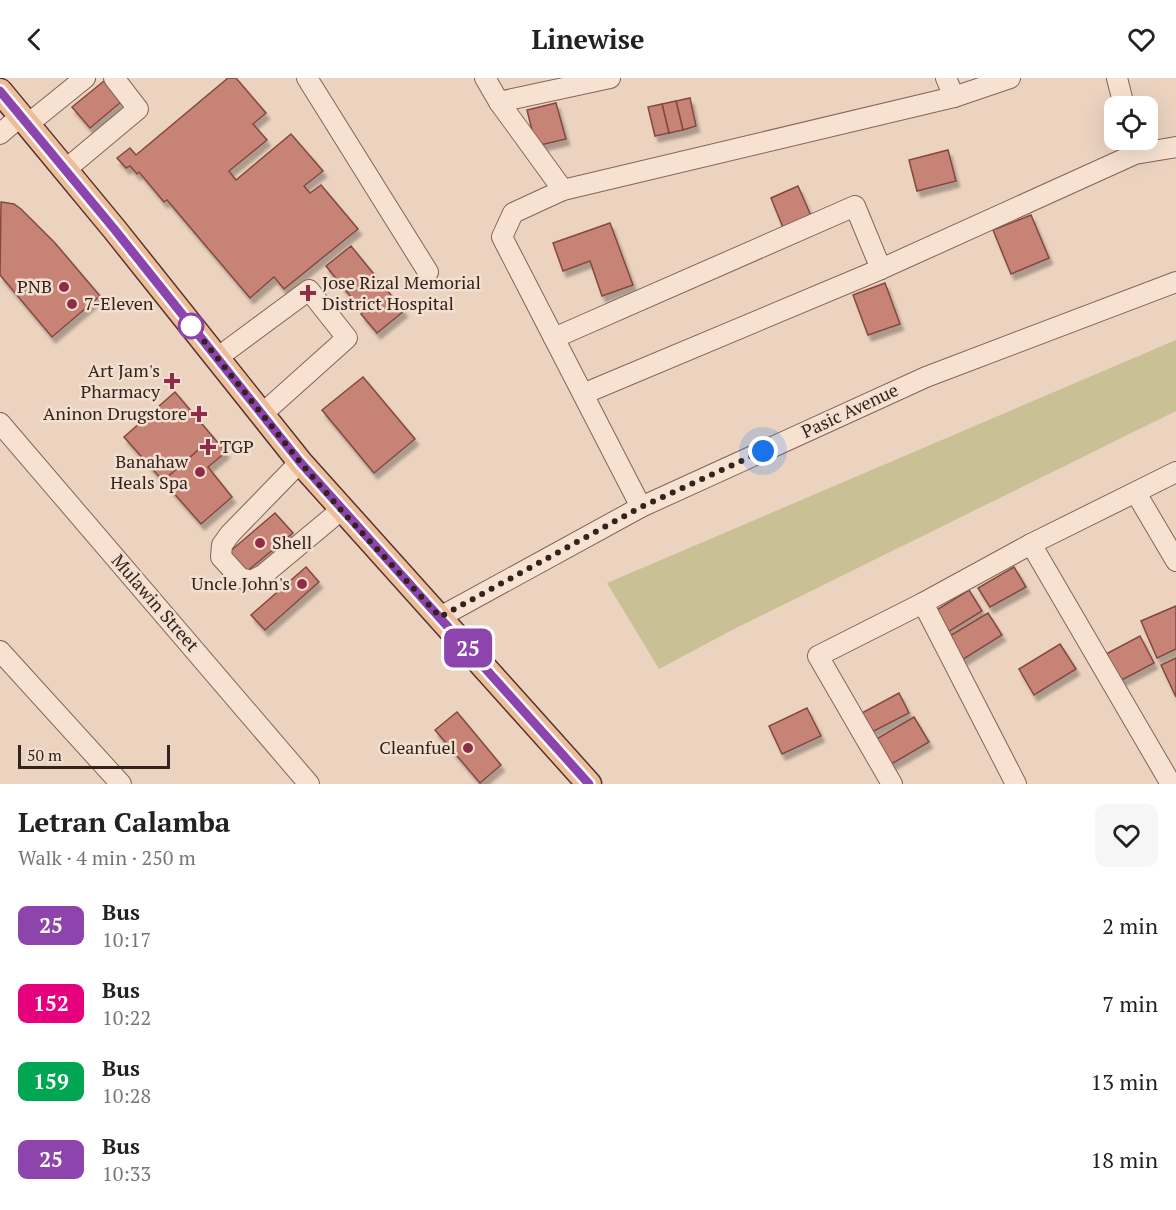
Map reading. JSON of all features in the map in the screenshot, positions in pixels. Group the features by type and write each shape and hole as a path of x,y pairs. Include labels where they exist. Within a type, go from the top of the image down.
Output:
{"main road":[{"path":"0,91 300,462 589,784"}],"street":[{"path":"0,134 85,78"},
{"path":"65,170 138,109 114,78"},
{"path":"307,78 428,272"},
{"path":"485,78 499,102 563,190"},
{"path":"499,102 610,78"},
{"path":"946,78 954,97"},
{"path":"641,507 502,237 513,213 563,190 954,97 1010,78"},
{"path":"1117,78 1122,96"},
{"path":"1158,147 1176,147"},
{"path":"583,394 881,269 1127,150"},
{"path":"554,338 855,206 881,269"},
{"name":"Pasic Avenue","path":"440,617 641,507 926,377 1176,282"},
{"path":"216,358 309,290 347,338 261,415"},
{"name":"Mulawin Street","path":"0,423 309,784"},
{"path":"300,462 230,534 222,545 221,557 240,578 251,581 263,575 341,510"},
{"path":"892,784 818,656 923,603 1031,544 1176,472"},
{"path":"1136,493 1176,561"},
{"path":"1031,544 1171,784"},
{"path":"923,603 1016,784"},
{"path":"0,651 120,784"}],"shaded area":[{"path":"1176,340 1176,411 734,629 659,669 607,583"}],"building":[{"path":"228,78 236,78 266,113 253,124 267,140 229,171 236,180 291,134 323,171 304,186 310,193 321,185 358,229 284,289 274,277 250,298 167,200 164,202 139,172 137,174 130,166 126,168 117,158 130,148 136,155"},
{"path":"104,81 121,102 90,128 72,107"},
{"path":"690,98 696,126 683,130 676,101"},
{"path":"676,101 683,130 669,133 662,104"},
{"path":"556,103 566,139 536,146 527,110"},
{"path":"662,104 669,133 655,136 648,107"},
{"path":"948,150 956,181 917,191 909,160"},
{"path":"798,186 812,218 784,230 771,198"},
{"path":"1,202 14,204 21,209 55,243 100,296 52,337 0,275"},
{"path":"1031,215 1049,258 1011,274 993,230"},
{"path":"610,223 633,285 602,296 590,261 563,271 553,243"},
{"path":"351,246 404,311 377,333 326,266"},
{"path":"885,283 900,324 868,335 853,295"},
{"path":"363,377 415,439 374,473 322,410"},
{"path":"175,392 213,437 163,481 124,437"},
{"path":"213,437 226,452 208,467 232,497 201,524 163,481"},
{"name":"Shell","path":"275,513 293,533 245,573 228,553"},
{"path":"306,567 319,582 265,630 251,615"},
{"path":"1014,567 1026,587 990,607 978,588"},
{"path":"969,590 982,611 948,632 935,611"},
{"path":"1176,606 1176,649 1157,658 1141,621"},
{"path":"988,613 1002,635 962,660 948,637"},
{"path":"1140,636 1154,663 1120,681 1106,654"},
{"path":"1060,644 1076,669 1034,695 1019,669"},
{"path":"1176,658 1176,697 1161,665"},
{"path":"899,693 909,713 870,733 860,714"},
{"path":"807,708 821,736 782,754 769,726"},
{"name":"Cleanfuel","path":"457,712 501,765 480,783 435,730"},
{"path":"914,717 929,742 888,766 873,741"}],"bus line":[{"name":"25","path":"0,91 115,230 300,462 589,784"}],"place":[{"name":"PNB","path":"64,287"},
{"name":"Jose Rizal Memorial District Hospital","path":"308,293"},
{"name":"7-Eleven","path":"72,304"},
{"name":"Art Jam's Pharmacy","path":"172,381"},
{"name":"Aninon Drugstore","path":"199,414"},
{"name":"TGP","path":"208,447"},
{"name":"Banahaw Heals Spa","path":"200,472"},
{"name":"Shell","path":"260,543"},
{"name":"Uncle John's","path":"302,584"},
{"name":"Cleanfuel","path":"468,748"}],"route":[{"path":"191,326 188,321 300,462 440,617 641,507 763,451"}]}
